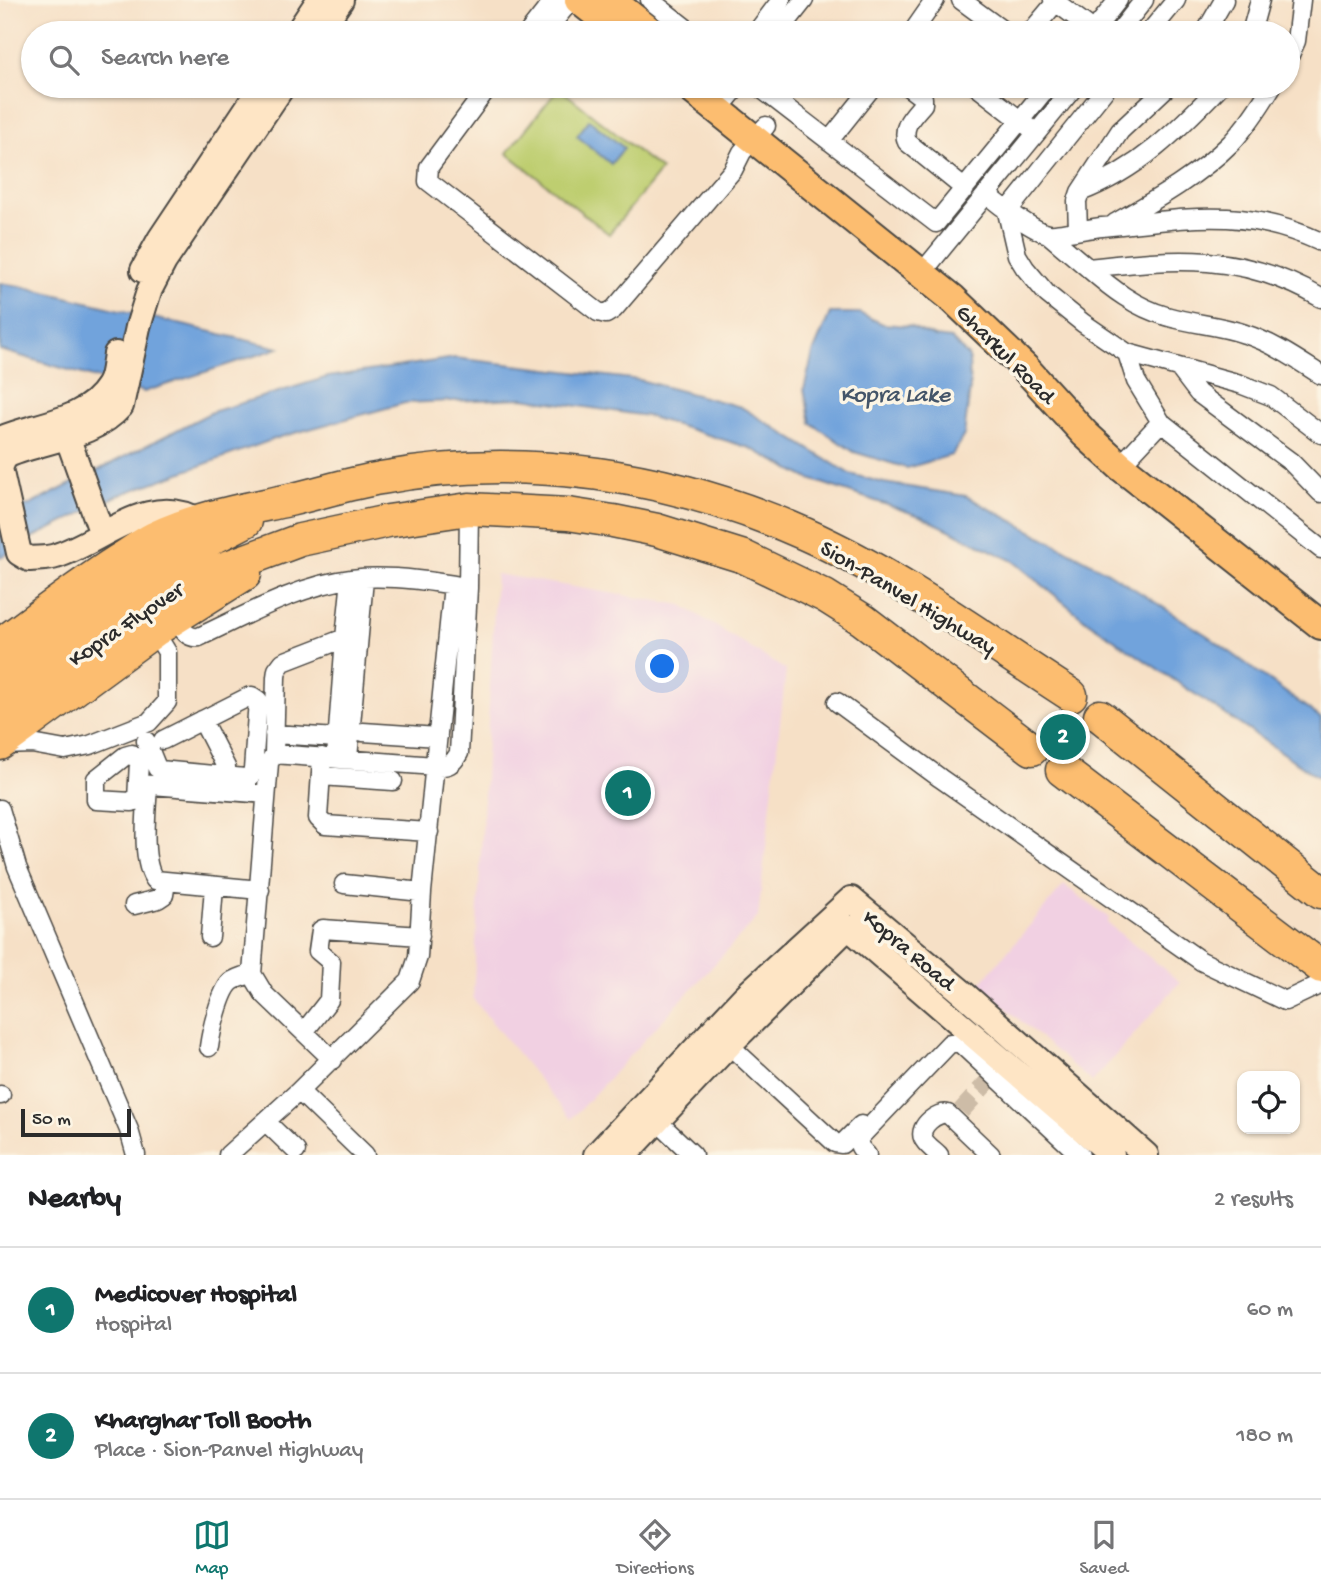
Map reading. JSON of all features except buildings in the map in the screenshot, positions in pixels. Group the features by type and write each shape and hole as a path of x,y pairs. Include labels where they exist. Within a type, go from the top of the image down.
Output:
{"highway":[{"name":"Sion-Panvel Highway","path":"287,500 380,478 476,468 573,471 668,487 760,516 848,555 1071,695"},
{"path":"0,645 153,538 199,521 287,500"},
{"name":"Kopra Flyover","path":"0,711 137,611 175,572 287,500"},
{"name":"Sion-Panvel Highway","path":"300,540 388,521 469,509 568,514 668,533 744,557 785,575 863,620 1032,749"},
{"path":"0,744 165,625 300,540"},
{"name":"Kopra Flyover","path":"0,678 123,588 300,540"},
{"path":"1100,716 1321,892"},
{"path":"1062,770 1321,967"}],"main road":[{"path":"579,0 606,21"},
{"path":"611,0 637,21"},
{"name":"Gharkul Road","path":"720,98 754,139 927,267 989,308 1126,460 1321,625"},
{"name":"Gharkul Road","path":"1126,460 1321,603"}],"street":[{"path":"305,21 319,0"},
{"path":"326,21 341,0"},
{"path":"551,10 571,0"},
{"path":"765,21 781,0"},
{"path":"787,21 804,0"},
{"path":"920,21 935,0"},
{"path":"961,0 990,21"},
{"path":"1102,21 1118,0"},
{"path":"1127,21 1144,0"},
{"path":"1159,21 1176,0"},
{"path":"1212,21 1224,0"},
{"path":"1255,21 1259,0"},
{"path":"1298,21 1301,0"},
{"path":"654,1 678,21"},
{"path":"1039,21 1055,1 1080,21"},
{"path":"199,521 188,514 157,511 55,556 29,559 19,552 0,468 9,455 70,445 112,416 121,406 117,388 138,327 141,288 160,239 254,98"},
{"path":"141,288 164,262 275,98"},
{"path":"480,98 429,167 428,181 598,313 606,314 614,309 729,167"},
{"path":"773,98 936,223 1038,98"},
{"path":"829,141 863,98"},
{"path":"923,98 923,104 909,120 904,134 907,142 965,189"},
{"path":"991,98 1036,133"},
{"path":"927,267 1065,98"},
{"path":"1007,212 1098,98"},
{"path":"1078,229 1077,201 1080,192 1120,131 1154,98"},
{"path":"1080,192 1135,165 1182,125 1208,98"},
{"path":"1109,226 1173,188 1222,150 1253,116 1264,98"},
{"path":"699,200 754,139"},
{"path":"986,194 1007,212 1048,234 1120,295 1139,306 1166,316 1243,333 1276,346 1321,375"},
{"path":"1007,212 1017,255 1025,268 1047,294 1127,354 1240,384 1270,396 1321,434"},
{"path":"1048,234 1216,216 1260,220 1321,242"},
{"path":"1088,268 1169,261 1214,261 1276,275 1321,298"},
{"path":"1127,354 1136,381 1161,422 1321,549"},
{"path":"1179,368 1198,393 1291,462 1321,493"},
{"path":"0,439 89,408 117,388"},
{"path":"1126,460 1161,422"},
{"path":"70,445 102,534"},
{"path":"229,1155 333,1060 410,981 418,957 438,737 469,509"},
{"path":"165,625 192,638 200,637 288,595 358,579 404,580 460,587"},
{"path":"355,736 345,638 358,579"},
{"path":"358,579 355,736 321,776 318,818 325,825 429,832"},
{"path":"202,720 221,766 242,766 260,758 335,758 435,766 446,766 454,762 459,753 460,587"},
{"path":"0,744 32,744 65,750 90,746 149,722 167,702 165,625"},
{"path":"333,1060 264,994 252,974 266,794 260,758 259,704 255,697 248,697 155,741 157,768 163,771 245,778 252,774 260,758 274,734 276,677 279,666 345,638"},
{"path":"837,702 1200,961 1285,1001 1321,984"},
{"path":"274,734 438,737"},
{"path":"321,776 393,781"},
{"path":"260,890 155,880 149,870 143,784 266,794"},
{"path":"0,809 17,867 129,1130 135,1155"},
{"path":"134,905 164,895 166,882"},
{"path":"344,884 422,892"},
{"path":"210,937 214,887"},
{"name":"Kopra Road","path":"625,1155 729,1045 819,942 851,899 962,992 1146,1155"},
{"name":"Kopra Road","path":"596,1155 745,996 819,942 848,927 957,1019 997,1071 1077,1147 1112,1155"},
{"path":"304,1032 329,1000 332,966 318,951 321,930 420,936"},
{"path":"209,1047 211,1031 229,983 238,977 252,974"},
{"path":"729,1045 831,1140 842,1144 957,1019"},
{"path":"867,1155 858,1144 860,1137 950,1043 960,1043 997,1071"},
{"path":"299,1091 365,1155"},
{"path":"939,1155 924,1140 923,1130 937,1113 957,1115 991,1155"},
{"path":"657,1121 693,1155"},
{"path":"266,1122 296,1151"}],"shaded area":[{"path":"496,574 682,605 786,670 758,917 571,1119 473,999"},
{"path":"1064,885 1109,918 1107,923 1180,982 1092,1082 979,985"}],"green space":[{"path":"551,98 571,98 661,170 609,234 507,153"}],"water":[{"path":"589,120 624,148 611,164 577,136"},
{"path":"0,283 279,348 144,392 0,350"},
{"name":"Kopra Lake","path":"830,313 859,313 883,324 909,326 935,337 951,339 969,357 970,389 964,435 952,455 907,468 854,452 811,423 804,389 813,353"},
{"path":"455,358 640,380 741,407 850,474 884,483 966,496 1108,572 1208,636 1321,718 1321,779 1088,622 1013,561 923,517 807,478 750,448 647,416 523,398 405,403 280,437 119,495 34,537 0,558 0,509 30,505 212,412 328,377"}],"tunnel":[{"path":"961,1111 991,1078"}],"place":[{"name":"Kharghar Toll Booth","path":"1063,737"},
{"name":"Medicover Hospital","path":"628,793"}]}
